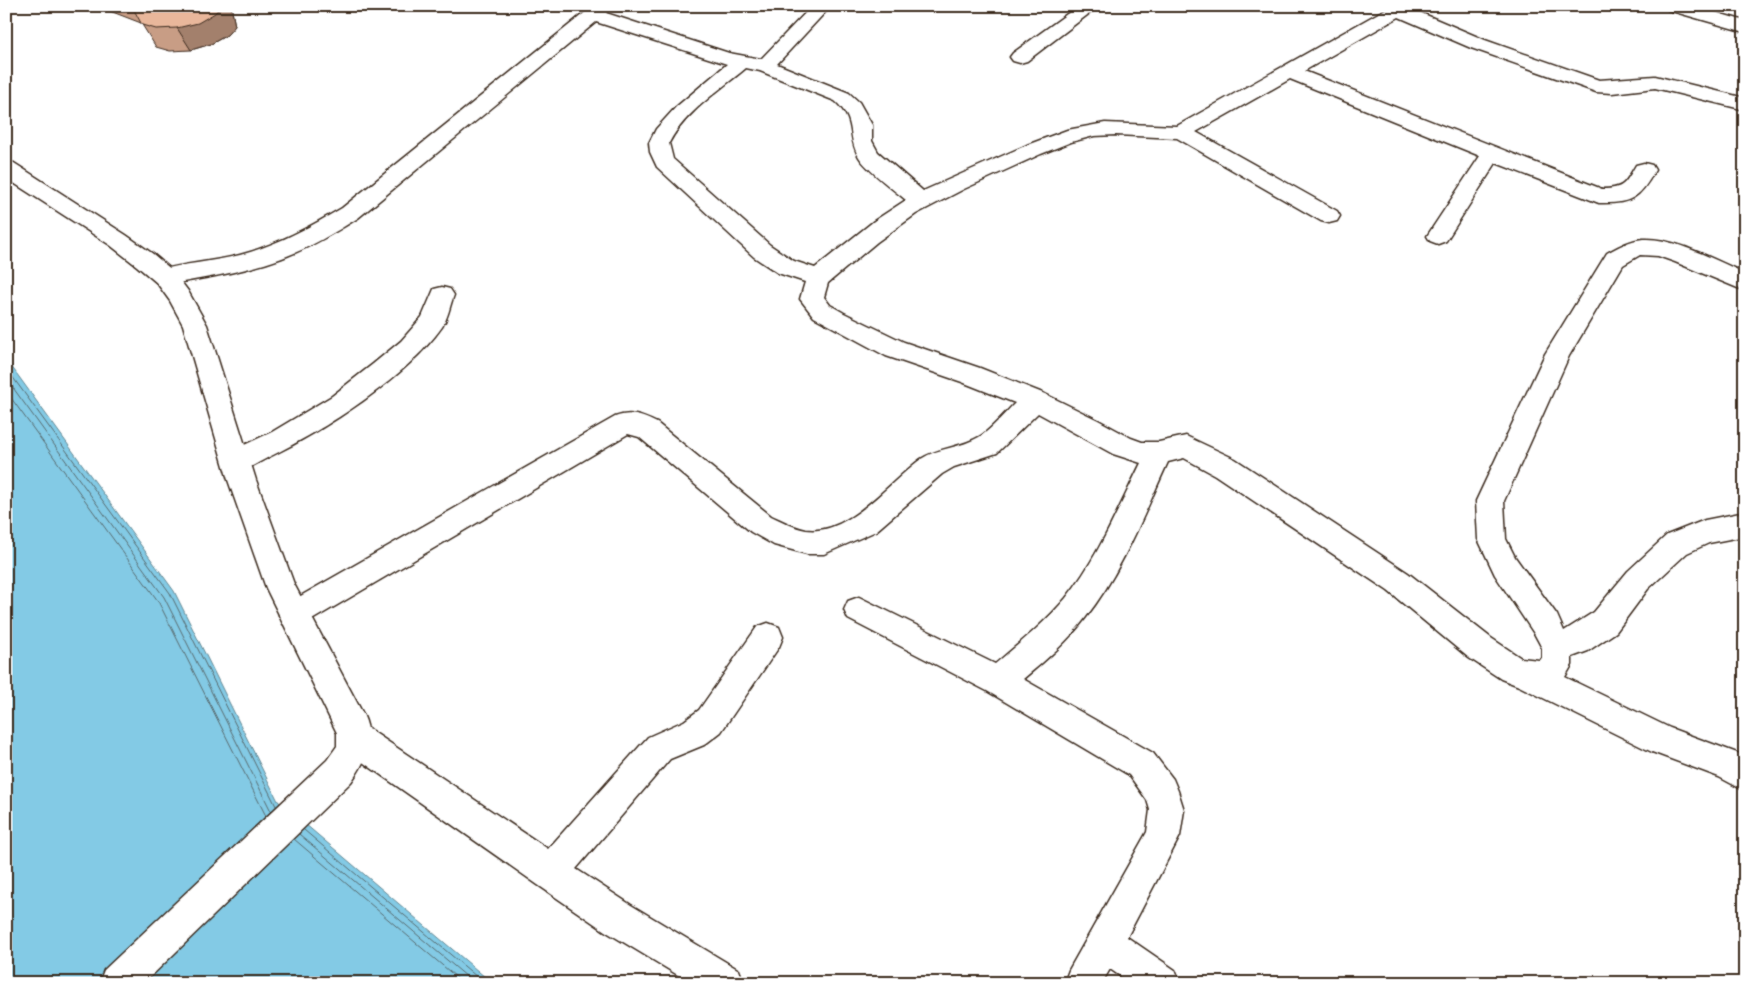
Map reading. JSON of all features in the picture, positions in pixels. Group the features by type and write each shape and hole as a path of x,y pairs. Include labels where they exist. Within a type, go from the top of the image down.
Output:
{"street":[{"path":"765,66 822,6"},
{"path":"1020,58 1090,6"},
{"path":"1674,6 1745,27"},
{"path":"1745,104 1655,82 1642,82 1612,88 1596,86 1478,44 1402,8 1181,132 1162,134 1116,128 1093,130 1073,135 1043,146 921,201 878,230 819,278 814,288 812,299 822,311 835,319 895,349 971,375 1034,401 1089,427 1122,446 1142,453 1159,453 1186,448 1225,467 1398,582 1480,648 1512,669 1528,674 1663,741 1729,765 1745,775"},
{"path":"165,277 218,268 263,256 317,234 350,214 598,11 725,58 765,66 842,97 852,106 862,125 862,141 869,156 921,201"},
{"path":"742,61 664,131 658,146 664,162 762,251 786,267 819,278"},
{"path":"1287,71 1598,196 1615,197 1626,194 1634,189 1644,170"},
{"path":"1181,132 1329,216"},
{"path":"1438,236 1492,153"},
{"path":"6,168 118,240 165,277 180,297 195,325 236,461 281,588 352,724 355,738 352,755 325,784 117,983"},
{"path":"1528,674 1544,674 1557,665 1557,648 1546,625 1505,566 1492,539 1490,501 1522,426 1557,354 1616,259 1630,250 1647,247 1670,252 1745,283"},
{"path":"236,461 281,438 341,403 382,371 410,347 433,321 442,295"},
{"path":"294,615 624,424 635,424 648,430 761,524 784,536 807,542 824,542 866,523 932,466 945,459 988,445 1034,401"},
{"path":"998,681 1061,625 1089,589 1159,453"},
{"path":"1557,648 1577,641 1605,622 1638,580 1677,544 1705,532 1745,524"},
{"path":"859,610 998,681 1141,764 1161,791 1167,810 1163,836 1082,983"},
{"path":"550,873 659,748 676,739 693,734 710,722 768,637"},
{"path":"355,738 618,918 726,983"},
{"path":"1105,944 1162,983"}],"water":[{"path":"6,359 174,591 278,801 492,983 6,983"}],"building":[{"path":"132,6 221,6 215,13 198,23 177,28 156,29 142,25"}]}
